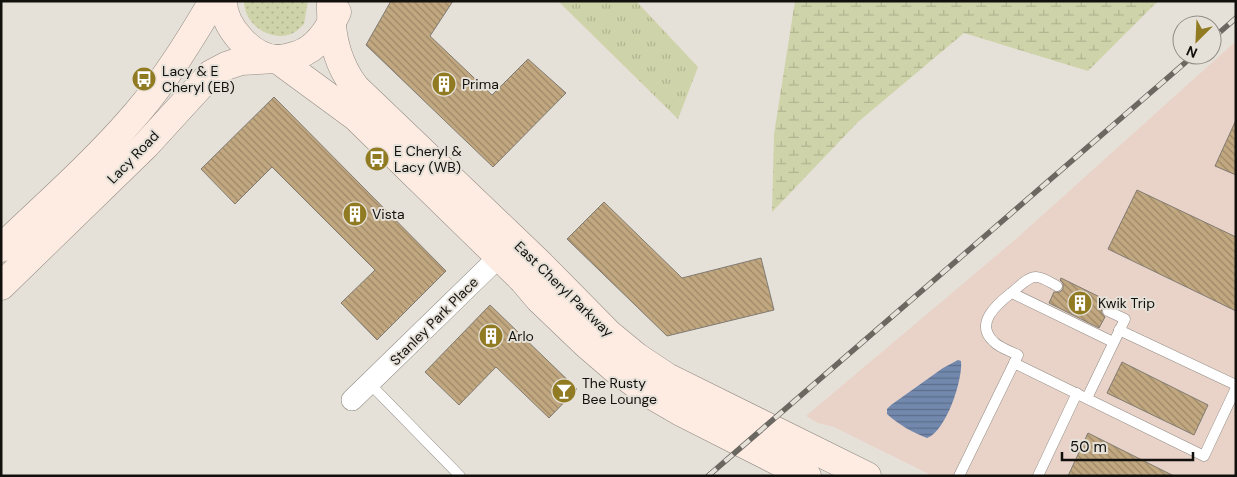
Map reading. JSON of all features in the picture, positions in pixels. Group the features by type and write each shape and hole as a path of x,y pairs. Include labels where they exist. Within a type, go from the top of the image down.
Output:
{"street":[{"name":"Lacy Road","path":"1,248 78,176 136,114 171,70 213,1"},
{"name":"East Cheryl Parkway","path":"223,1 223,8 230,26 239,38 266,57 278,59 356,117 507,249 609,334 652,367 696,392 867,476"},
{"name":"Lacy Road","path":"1,286 133,158 211,74 241,61 278,59 306,52 315,44 335,9"},
{"name":"East Cheryl Parkway","path":"335,9 338,57 355,87 507,249 523,280 539,299 615,370 648,393 679,411 806,476"},
{"name":"Stanley Park Place","path":"352,400 507,249"}],"lane":[{"path":"1058,286 1039,277 1032,278 993,310 985,326 988,335 995,343 1016,359 1077,393 1204,456 1236,387 1120,330"},
{"path":"1012,293 1113,342"},
{"path":"1087,398 1125,319 1108,311"},
{"path":"960,476 1016,359"},
{"path":"370,384 460,476"},
{"path":"1038,476 1077,393"}],"shaded area":[{"path":"1236,41 1236,476 933,476 834,427 818,423 806,416 1016,239 1209,65 1222,65 1222,54"}],"green space":[{"path":"244,1 308,1 304,24 288,35 272,35 252,23 245,9"},
{"path":"558,1 636,1 698,67 678,119"},
{"path":"795,1 1158,1 1088,71 964,33 858,122 772,212 774,134"}],"water":[{"path":"958,360 961,361 961,369 956,392 947,416 934,433 927,438 896,422 887,414 887,409 891,405 943,368"}],"building":[{"name":"Prima","path":"391,1 453,1 430,36 492,95 528,59 566,93 493,167 366,45"},
{"name":"Vista","path":"274,97 446,271 377,340 341,303 375,270 272,167 235,204 201,169"},
{"path":"1236,120 1236,175 1215,166"},
{"path":"1137,190 1236,237 1236,311 1108,249"},
{"path":"604,202 682,278 761,258 774,310 667,336 567,239"},
{"name":"Kwik Trip","path":"1061,278 1112,303 1102,308 1101,312 1105,317 1099,328 1049,303 1054,292 1060,292 1063,289"},
{"name":"Arlo","path":"490,305 577,389 549,418 496,367 459,405 425,372"},
{"path":"1122,362 1208,405 1194,435 1107,393"},
{"path":"1088,433 1174,476 1068,476"}],"railway":[{"path":"1222,30 1236,18"},
{"path":"708,476 1182,65"}],"place":[{"name":"Lacy & E Cheryl (EB)","path":"144,79"},
{"name":"Prima","path":"444,84"},
{"name":"E Cheryl & Lacy (WB)","path":"377,159"},
{"name":"Vista","path":"355,214"},
{"name":"Kwik Trip","path":"1080,303"},
{"name":"Arlo","path":"491,336"},
{"name":"The Rusty Bee Lounge","path":"564,391"}]}
